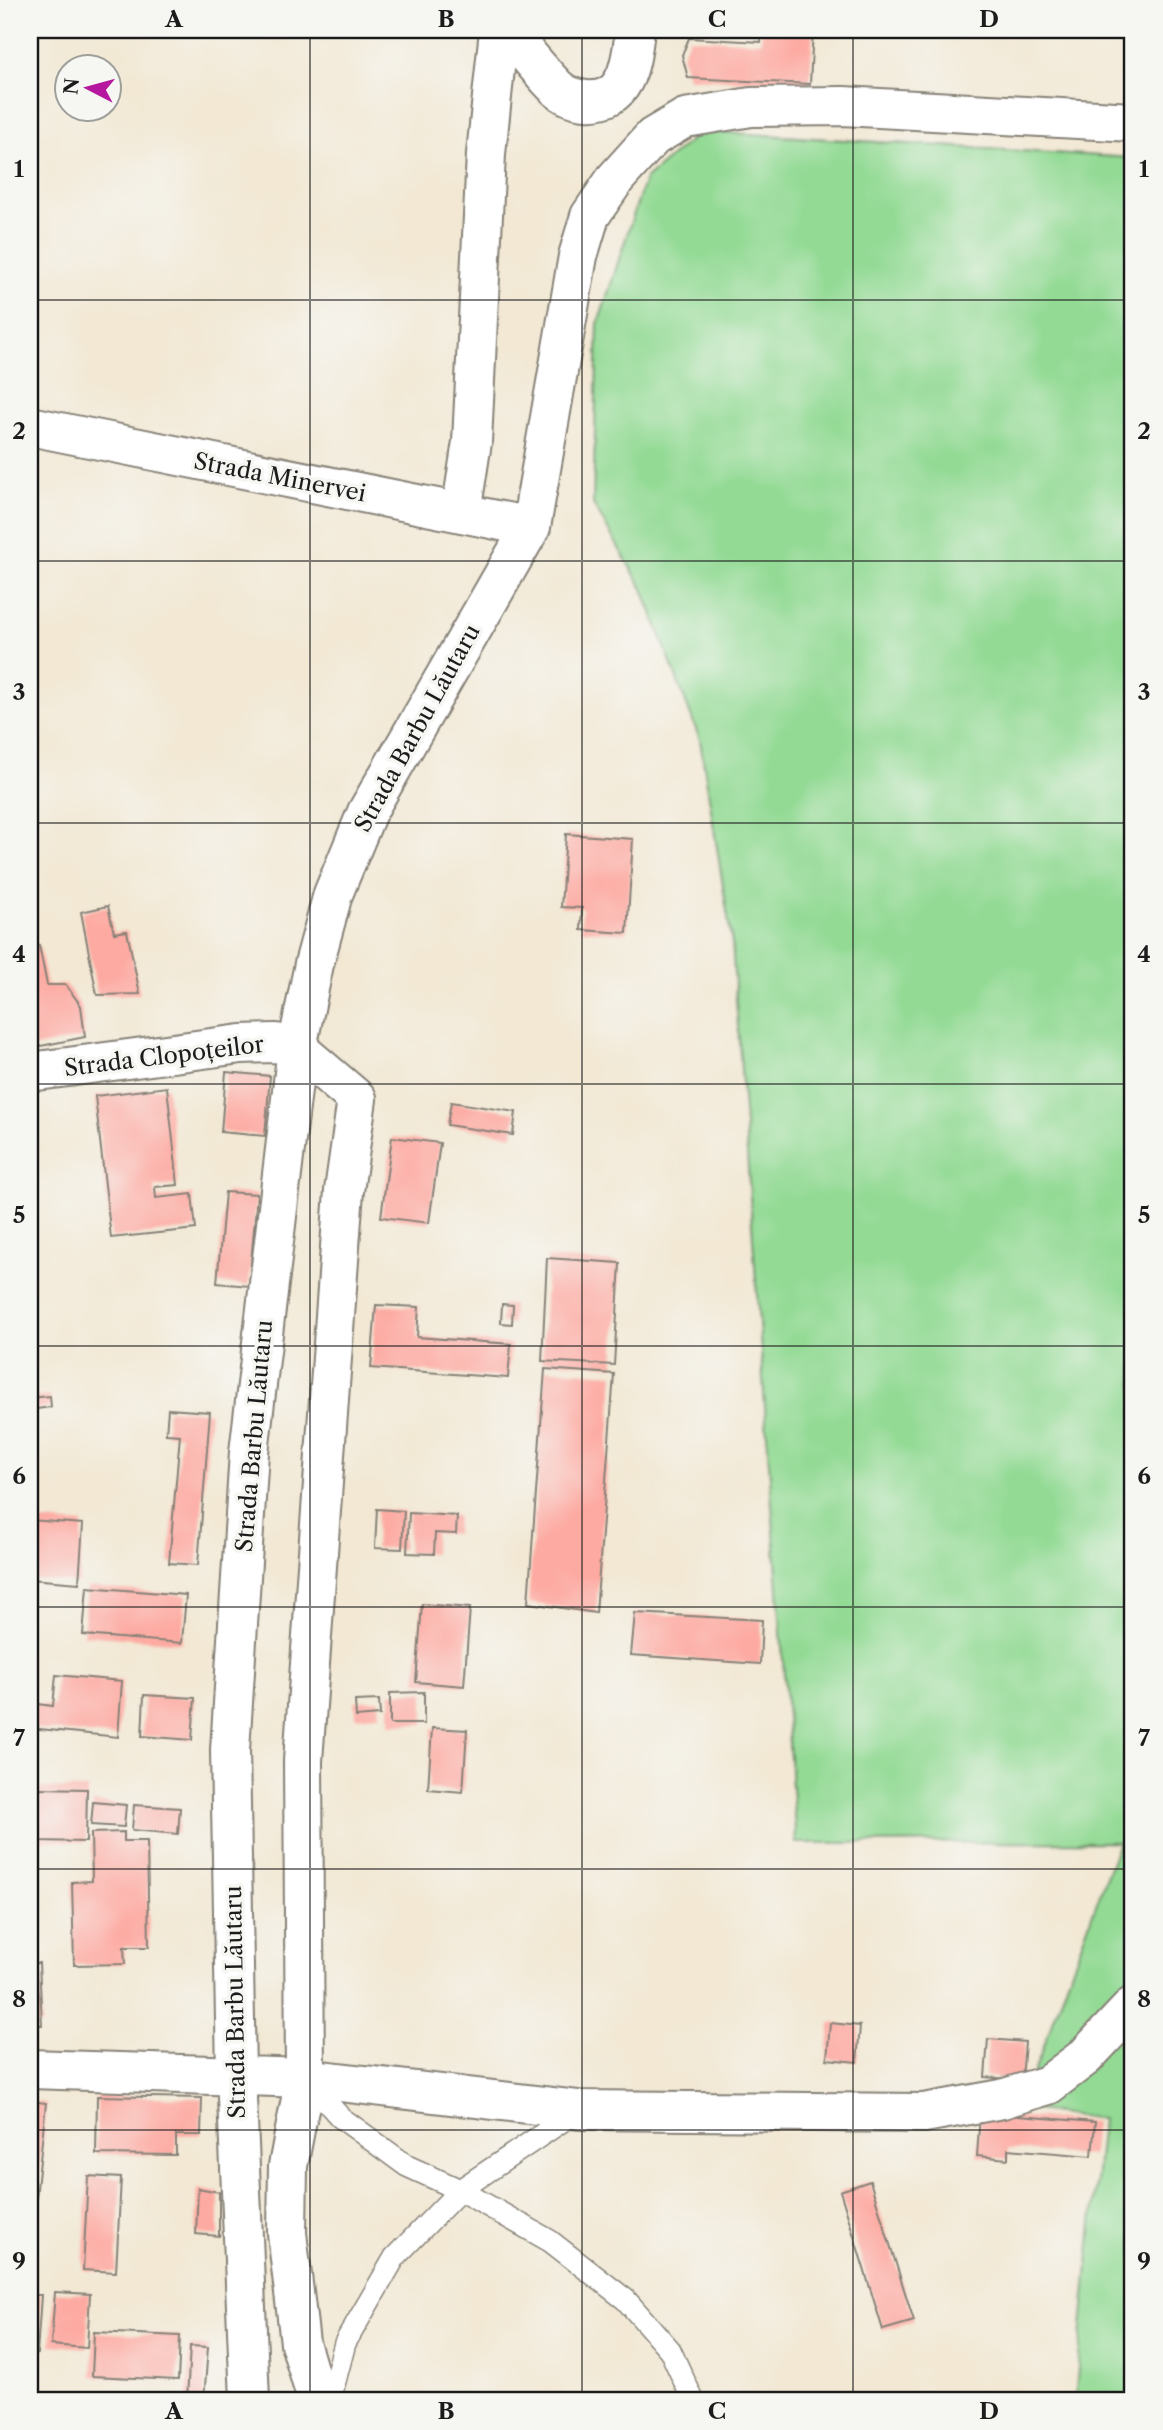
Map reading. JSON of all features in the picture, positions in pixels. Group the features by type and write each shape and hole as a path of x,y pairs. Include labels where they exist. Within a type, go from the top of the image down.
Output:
{"street":[{"path":"461,513 472,442 486,154 499,30"},
{"path":"507,30 558,89 574,99 596,101 617,91 630,70 635,30"},
{"path":"531,527 578,256 590,216 616,178 653,137 685,118 751,107 843,106 1133,121"},
{"name":"Strada Minervei","path":"30,426 531,527"},
{"name":"Strada Barbu Lăutaru","path":"250,2400 236,2074 230,1750 249,1452 297,1048 314,964 333,894 367,812 531,527"},
{"name":"Strada Clopoțeilor","path":"30,1072 241,1044 276,1044 297,1048"},
{"path":"297,1048 357,1098 342,1219 303,1761 305,2078 288,2166 286,2233 300,2343 317,2400"},
{"path":"30,2069 305,2078 579,2110 924,2113 1003,2099 1048,2085 1085,2057 1133,2006"}],"lane":[{"path":"305,2078 341,2118 407,2166 460,2190 550,2241 626,2300 670,2350 694,2400"},
{"path":"330,2400 345,2343 395,2257 460,2190 579,2110"}],"path":[{"path":"1129,2400 1133,2356"}],"green space":[{"path":"701,131 1133,158 1133,2400 1075,2400 1102,2119 1021,2108 1119,1842 796,1843 732,943 700,740 643,589 593,504 598,324 645,179"}],"building":[{"path":"762,30 813,30 810,84 688,78 682,55 689,38 761,42"},
{"path":"566,834 633,839 627,933 581,930 582,908 561,907"},
{"path":"108,906 114,933 127,931 140,994 97,995 81,912"},
{"path":"39,945 47,985 66,985 81,1006 85,1037 31,1048 30,946"},
{"path":"226,1072 270,1076 265,1136 221,1132"},
{"path":"167,1087 178,1185 155,1187 156,1198 192,1194 196,1229 111,1238 95,1096"},
{"path":"451,1102 516,1112 513,1135 447,1125"},
{"path":"392,1137 440,1143 429,1223 381,1217"},
{"path":"225,1192 257,1194 249,1286 217,1283"},
{"path":"547,1258 620,1263 614,1365 542,1361"},
{"path":"502,1304 513,1305 512,1324 501,1323"},
{"path":"376,1305 419,1307 417,1337 511,1344 508,1378 371,1368"},
{"path":"545,1369 614,1374 596,1613 528,1603"},
{"path":"50,1396 51,1407 30,1410 30,1398"},
{"path":"168,1409 210,1412 198,1565 169,1563 180,1435 166,1434"},
{"path":"377,1509 404,1511 402,1549 375,1548"},
{"path":"409,1513 457,1516 456,1534 435,1533 434,1554 407,1553"},
{"path":"30,1520 83,1524 79,1583 30,1579"},
{"path":"87,1587 186,1595 182,1643 83,1635"},
{"path":"422,1604 470,1608 464,1686 416,1682"},
{"path":"635,1613 762,1620 760,1664 631,1655"},
{"path":"56,1675 122,1681 118,1737 30,1728 30,1703 53,1706"},
{"path":"424,1692 424,1724 390,1724 390,1693"},
{"path":"144,1695 195,1698 192,1740 142,1736"},
{"path":"379,1700 380,1715 356,1717 355,1701"},
{"path":"432,1728 467,1730 463,1792 428,1789"},
{"path":"39,1788 87,1789 86,1842 38,1841"},
{"path":"93,1802 126,1805 124,1827 91,1825"},
{"path":"134,1805 180,1808 178,1834 132,1830"},
{"path":"124,1832 124,1841 147,1841 149,1947 124,1947 125,1964 74,1965 72,1882 92,1881 91,1833"},
{"path":"30,1963 39,1963 42,2025 30,2025"},
{"path":"830,2023 860,2026 857,2062 827,2059"},
{"path":"988,2039 1025,2042 1022,2080 985,2077"},
{"path":"97,2096 202,2098 201,2135 176,2135 176,2155 96,2154"},
{"path":"30,2101 46,2103 36,2198 30,2197"},
{"path":"980,2113 1095,2122 1092,2156 1008,2149 1008,2159 977,2156"},
{"path":"88,2176 121,2178 116,2272 83,2270"},
{"path":"870,2181 914,2321 883,2330 840,2191"},
{"path":"198,2188 219,2192 219,2236 196,2234"},
{"path":"55,2292 90,2294 87,2348 51,2345"},
{"path":"30,2295 41,2295 37,2354 30,2353"},
{"path":"94,2332 180,2336 178,2380 92,2376"},
{"path":"190,2346 208,2347 204,2400 187,2400"}]}
